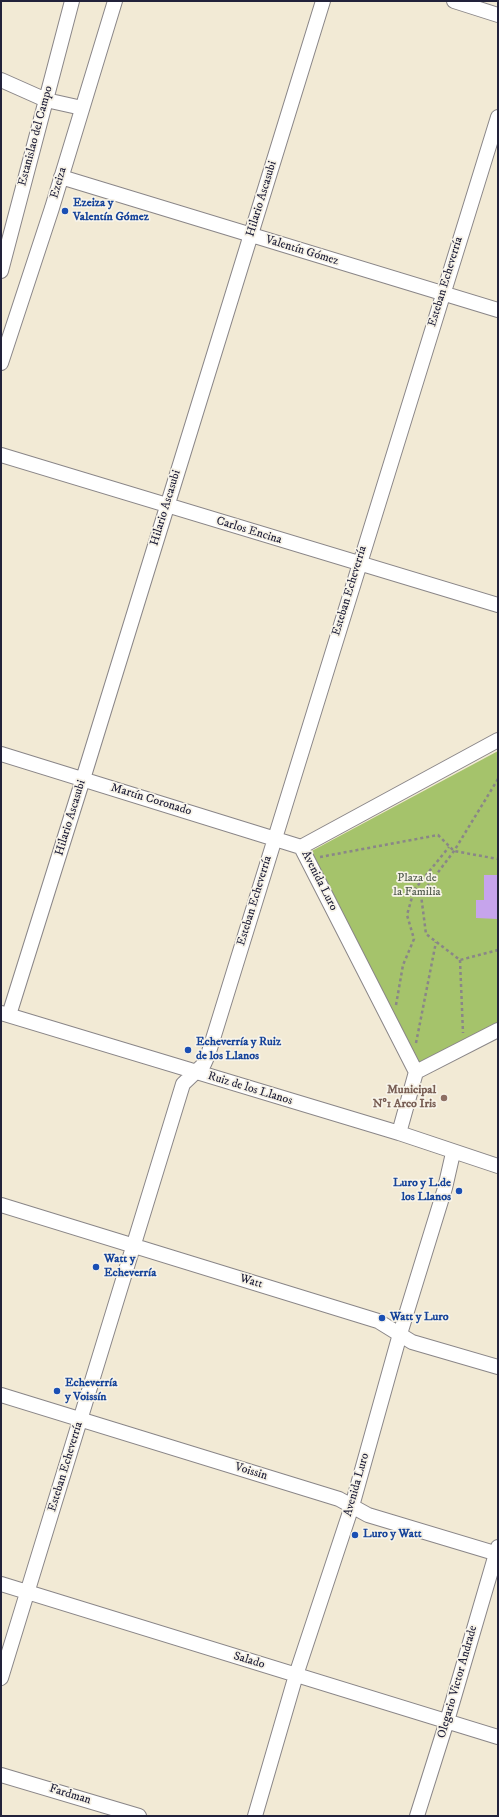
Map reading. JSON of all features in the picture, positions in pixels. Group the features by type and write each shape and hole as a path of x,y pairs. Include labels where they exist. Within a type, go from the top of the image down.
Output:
{"street":[{"name":"Estanislao del Campo","path":"1,268 72,1"},
{"name":"Ezeiza","path":"1,363 61,177 115,1"},
{"name":"Hilario Ascasubi","path":"5,1014 83,779 323,1"},
{"path":"454,1 498,15"},
{"path":"1,80 46,100 82,108"},
{"name":"Esteban Echeverría","path":"1,1678 81,1420 132,1246 183,1084 204,1064 208,1055 442,293 498,116"},
{"name":"Valentín Gómez","path":"61,177 498,310"},
{"name":"Carlos Encina","path":"1,456 498,605"},
{"name":"Avenida Luro","path":"416,1072 301,847 498,740"},
{"name":"Martín Coronado","path":"1,754 301,847"},
{"name":"Ruiz de los Llanos","path":"5,1014 399,1133 454,1153 498,1166"},
{"path":"399,1133 416,1072 498,1030"},
{"name":"Avenida Luro","path":"255,1816 296,1675 352,1506 400,1334 445,1188 454,1153"},
{"name":"Watt","path":"1,1205 378,1321 412,1342 498,1367"},
{"name":"Voissin","path":"1,1395 339,1499 368,1515 497,1552"},
{"name":"Olegario Victor Andrade","path":"417,1816 447,1722 497,1552"},
{"name":"Salado","path":"1,1584 28,1591 498,1738"},
{"name":"Fardman","path":"1,1775 139,1816"}],"path":[{"path":"460,960 426,934 421,895 454,852 498,779"},
{"path":"319,858 438,835 454,852 498,859"},
{"path":"396,1009 403,965 414,939 407,915 414,890 449,847"},
{"path":"416,1047 436,942"},
{"path":"460,960 498,950"},
{"path":"460,960 464,1036"}],"green space":[{"name":"Plaza de la Familia","path":"498,751 498,1026 420,1065 308,853"}],"building":[{"path":"484,875 498,875 498,919 476,918 476,900 484,900"}],"place":[{"name":"Ezeiza y Valentín Gómez","path":"65,211"},
{"name":"Echeverría y Ruiz de los Llanos","path":"188,1050"},
{"name":"Municipal Nº1 Arco Iris","path":"444,1098"},
{"name":"Luro y L.de los Llanos","path":"459,1191"},
{"name":"Watt y Echeverría","path":"96,1267"},
{"name":"Watt y Luro","path":"382,1318"},
{"name":"Echeverría y Voissín","path":"57,1391"},
{"name":"Luro y Watt","path":"355,1535"}]}
